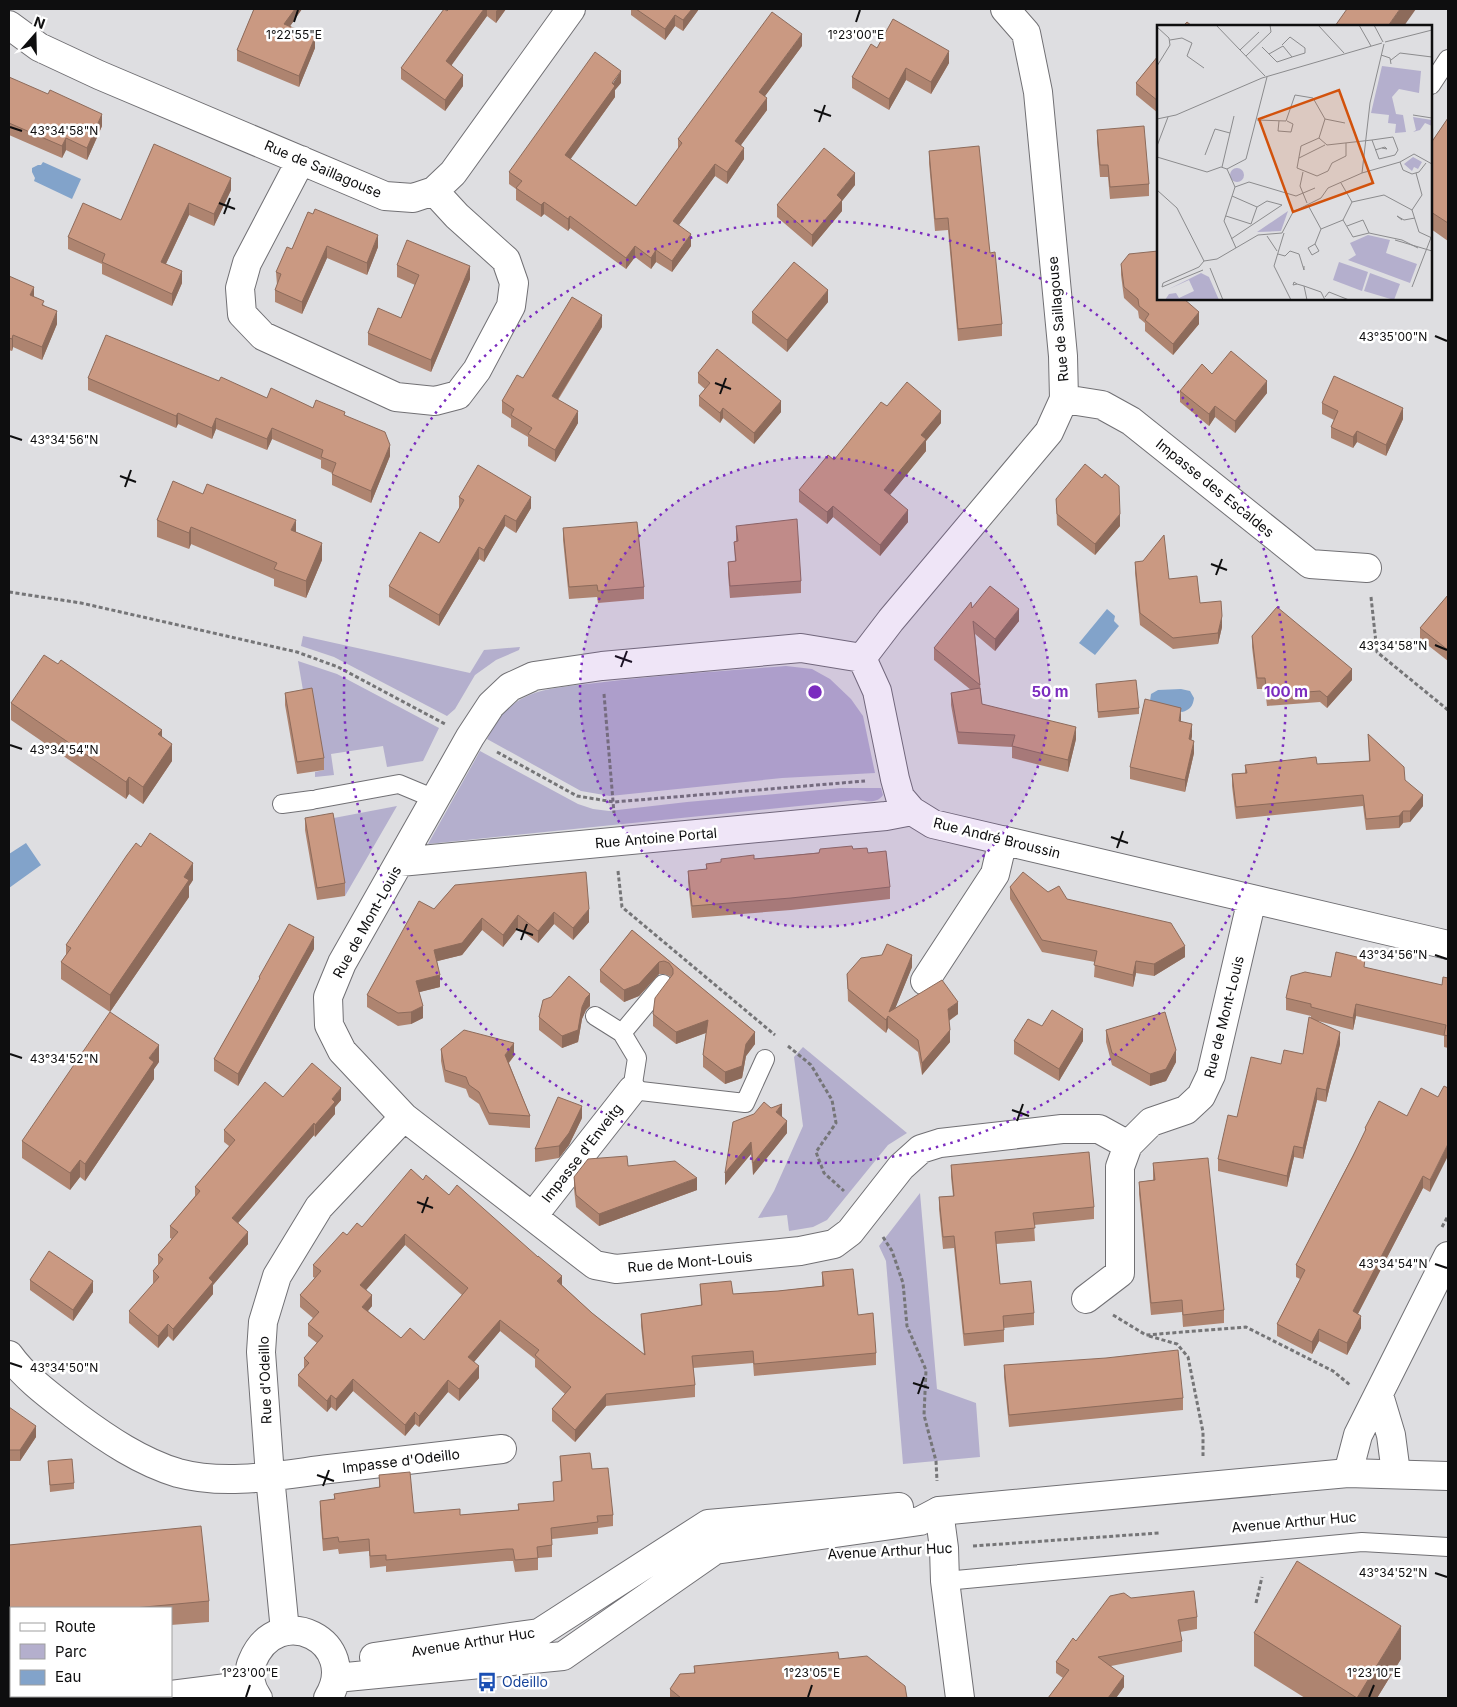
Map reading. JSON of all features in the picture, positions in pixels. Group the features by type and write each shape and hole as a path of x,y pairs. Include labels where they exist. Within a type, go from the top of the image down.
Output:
{"street":[{"path":"301,160 247,263 240,288 242,314 263,336 396,397 434,401 458,395 477,370 511,306 514,283 506,260 457,216 434,192 453,173 571,9"},
{"name":"Rue de Saillagouse","path":"862,658 891,620 1049,432 1064,398 1063,356 1038,92 1026,33 1005,9"},
{"name":"Rue de Saillagouse","path":"9,25 39,47 91,71 385,196 413,198 434,192"},
{"name":"Impasse des Escaldes","path":"1064,398 1102,405 1131,421 1310,564 1367,568"},
{"path":"470,738 491,705 510,688 534,676 602,666 801,648 862,658"},
{"name":"Rue André Broussin","path":"862,658 877,691 900,797 912,811 933,824 1448,946"},
{"name":"Rue de Mont-Louis","path":"470,738 434,798 342,963 328,997 328,1025 342,1051 404,1117 595,1265 616,1269 800,1251 834,1244 850,1232 901,1167 921,1149 940,1143 1062,1129 1099,1129 1128,1145 1151,1122 1186,1110 1200,1096 1211,1076 1252,899"},
{"name":"Rue Antoine Portal","path":"400,862 886,816 912,811"},
{"path":"925,981 995,874 1003,840"},
{"name":"Impasse d'Enveitg","path":"533,1216 632,1090"},
{"name":"Rue d'Odeillo","path":"285,1631 270,1476 262,1352 263,1322 277,1276 319,1207 404,1117"},
{"path":"1086,1299 1120,1273 1120,1167 1128,1145"},
{"path":"1348,1473 1358,1436 1448,1256"},
{"name":"Impasse d'Odeillo","path":"9,1355 16,1365 60,1404 102,1435 151,1463 179,1473 221,1479 270,1476 502,1449"},
{"path":"1379,1395 1390,1435 1396,1473"},
{"name":"Avenue Arthur Huc","path":"333,1680 563,1656 715,1550 920,1522 939,1511 1348,1473 1448,1476"},
{"path":"939,1511 944,1548 945,1581 960,1698"},
{"path":"253,1683 257,1650 269,1638 285,1631 301,1631 316,1637 331,1653 333,1680"},
{"path":"172,1676 253,1683"},
{"path":"172,1695 253,1683"}],"lane":[{"path":"1432,83 1448,59"},
{"path":"282,804 399,784 434,798"},
{"path":"622,1033 663,984"},
{"name":"Impasse d'Enveitg","path":"595,1016 622,1033 637,1058 632,1090 745,1103 765,1059"},
{"name":"Avenue Arthur Huc","path":"945,1581 1362,1542 1448,1547"}],"path":[{"path":"1367,568 1378,652 1448,710"},
{"path":"9,592 81,603 298,652 338,667 577,796 614,802 866,781"},
{"path":"602,666 614,802 615,842 622,907 811,1065 832,1100 836,1123 816,1152 824,1173 866,1211 892,1251 895,1259 903,1283 907,1326 926,1370 924,1415 936,1461 939,1511"},
{"path":"1086,1299 1146,1335 1177,1344 1188,1357 1203,1432 1203,1486"},
{"path":"1146,1335 1246,1327 1332,1371 1351,1386 1347,1394"},
{"name":"Avenue Arthur Huc","path":"944,1548 1162,1533"}],"green space":[{"path":"303,636 470,673 484,650 520,647 519,650 496,660 475,675 455,709 447,716 334,657 301,646"},
{"path":"298,661 337,674 439,728 423,761 387,767 383,746 331,754 334,775 315,777 315,772 324,770 305,702"},
{"path":"786,666 812,669 830,679 851,699 863,716 875,773 782,778 610,796 581,791 487,739 493,727 510,707 521,699 548,689 691,673"},
{"path":"480,751 578,804 593,809 609,811 841,788 881,788 883,795 878,800 872,801 857,800 428,844"},
{"path":"397,806 345,896 333,826 318,821"},
{"path":"803,1047 907,1133 888,1145 827,1220 813,1227 789,1231 787,1215 758,1218 774,1191 803,1126 794,1057"},
{"path":"920,1193 937,1389 976,1403 980,1457 903,1464 886,1261 879,1246"}],"water":[{"path":"43,162 81,179 72,199 34,181 32,168 41,165"},
{"path":"1107,609 1115,616 1114,621 1119,626 1095,655 1079,643"},
{"path":"1181,689 1190,691 1194,698 1191,707 1185,711 1182,712 1150,701 1151,694 1158,690"},
{"path":"26,843 41,865 9,888 9,854"}],"building":[{"path":"254,9 295,9 284,24 315,37 299,76 237,50"},
{"path":"444,9 447,11 449,9 484,9 446,61 463,75 445,100 401,68"},
{"path":"636,9 692,9 683,20 675,15 665,29"},
{"path":"1347,9 1400,9 1389,25 1336,25"},
{"path":"772,12 802,34 759,92 767,98 735,141 744,148 727,172 715,164 673,221 691,234 672,261 656,250 651,258 635,246 626,258 570,216 568,219 544,202 541,205 516,188 522,181 509,172 595,52 621,71 612,83 615,86 565,155 636,206 682,143 678,139"},
{"path":"893,19 949,51 931,82 906,68 889,99 852,77 871,44 877,48"},
{"path":"1157,57 1157,100 1136,83"},
{"path":"9,77 48,94 50,90 102,114 87,148 66,138 62,146 9,123"},
{"path":"1448,118 1448,223 1432,213 1432,142"},
{"path":"1144,126 1149,184 1110,187 1108,165 1100,165 1097,130"},
{"path":"154,144 231,178 214,214 189,203 161,262 182,271 172,294 102,262 105,254 68,237 83,203 121,220"},
{"path":"979,146 990,253 995,252 1002,324 958,329 948,218 935,219 929,151"},
{"path":"824,148 855,173 837,195 842,200 812,235 777,205"},
{"path":"315,209 378,235 367,263 327,246 302,302 275,290 281,274 276,272 287,247 292,249 308,212 313,214"},
{"path":"407,240 470,266 431,360 368,333 378,308 401,318 419,275 397,265"},
{"path":"1157,251 1157,300 1185,300 1199,312 1173,344 1145,320 1149,314 1139,306 1138,299 1124,287 1121,264 1129,254"},
{"path":"794,262 828,290 787,340 752,312"},
{"path":"9,276 34,287 30,295 44,301 42,305 57,311 42,347 13,335 12,339 9,338"},
{"path":"572,297 602,315 552,396 578,411 555,450 528,434 532,428 511,415 514,409 502,401 517,375 523,378"},
{"path":"106,335 219,381 221,377 267,398 271,388 313,408 316,400 345,412 344,415 385,432 390,445 371,491 332,474 336,463 321,457 323,450 272,428 267,439 216,418 212,428 178,413 176,416 88,378"},
{"path":"717,349 781,401 754,433 723,408 720,413 699,396 710,383 698,373"},
{"path":"1231,351 1267,381 1235,421 1215,406 1209,414 1180,391 1202,364 1212,374"},
{"path":"1334,376 1403,408 1386,445 1357,431 1353,437 1331,427 1338,411 1322,403"},
{"path":"907,382 941,411 921,435 926,439 884,490 908,510 880,545 833,506 827,512 799,490 828,455 834,460 881,402 887,406"},
{"path":"1085,464 1102,478 1105,474 1119,486 1120,514 1095,544 1057,514 1056,499"},
{"path":"478,465 531,497 516,521 505,515 484,550 479,547 439,615 389,586 420,532 439,543 464,500 459,497"},
{"path":"173,481 203,494 207,484 296,520 291,530 322,543 306,581 274,569 277,563 191,527 189,533 157,520"},
{"path":"797,519 801,581 730,586 728,562 736,561 734,542 738,541 736,526"},
{"path":"637,522 644,587 598,591 597,585 569,587 563,528"},
{"path":"1164,535 1169,579 1197,576 1200,603 1221,601 1222,616 1218,633 1173,638 1140,613 1135,562 1143,561"},
{"path":"990,586 1019,609 995,639 973,621 980,685 934,648 971,602 972,608"},
{"path":"1448,595 1448,650 1420,628"},
{"path":"1277,607 1352,669 1327,697 1320,691 1267,695 1265,678 1257,678 1252,636"},
{"path":"44,655 58,664 61,660 162,730 158,734 172,744 143,787 129,777 126,782 11,703"},
{"path":"1136,680 1139,708 1098,712 1096,684"},
{"path":"312,688 324,758 297,762 285,693"},
{"path":"980,688 982,704 1076,727 1068,760 1012,746 1015,735 958,732 951,693"},
{"path":"1145,699 1181,708 1179,721 1192,724 1189,739 1194,741 1185,780 1130,767"},
{"path":"1368,734 1404,767 1405,780 1423,795 1410,811 1403,811 1399,816 1366,819 1363,795 1236,807 1232,774 1247,773 1245,765 1316,757 1317,764 1370,761"},
{"path":"333,813 345,883 317,888 305,818"},
{"path":"150,833 193,863 184,877 189,880 110,995 61,962 71,948 66,945 127,855 136,843 141,847"},
{"path":"852,846 853,849 867,848 868,853 886,851 890,887 692,906 688,871 707,869 706,864 721,862 721,859 754,855 754,859 819,853 820,849"},
{"path":"586,872 589,909 573,928 554,912 538,931 518,915 503,935 482,918 462,943 434,950 440,975 416,981 423,1006 411,1012 398,1013 367,995 419,901 434,909 455,885"},
{"path":"1023,872 1048,892 1059,886 1067,899 1171,923 1185,946 1154,964 1136,961 1133,975 1094,965 1097,951 1042,940 1010,887"},
{"path":"289,924 314,937 238,1074 214,1059"},
{"path":"632,930 755,1032 746,1044 742,1066 725,1072 703,1055 708,1020 676,1032 653,1014 655,998 673,974 673,969 669,963 659,962 639,984 624,990 600,970"},
{"path":"887,944 912,955 889,1012 942,980 958,1002 948,1009 950,1030 922,1063 918,1040 888,1016 886,1020 848,989 847,974 861,958 882,955"},
{"path":"1336,952 1365,959 1364,967 1442,985 1443,977 1448,978 1448,1036 1444,1035 1446,1025 1356,1004 1353,1018 1286,998 1291,976 1305,972 1331,977"},
{"path":"569,976 590,994 582,1007 578,1030 562,1036 539,1017 543,1000 551,997"},
{"path":"1052,1010 1083,1029 1059,1069 1014,1041 1028,1019 1042,1026"},
{"path":"110,1012 159,1045 149,1058 154,1062 85,1164 80,1160 70,1173 22,1141"},
{"path":"1165,1012 1176,1050 1166,1069 1150,1074 1112,1053 1106,1030"},
{"path":"1309,1017 1340,1032 1326,1090 1317,1088 1303,1148 1294,1146 1287,1176 1218,1159 1228,1115 1237,1117 1251,1057 1281,1064 1284,1050 1303,1054"},
{"path":"464,1030 514,1043 505,1055 530,1116 489,1113 479,1092 469,1085 466,1077 445,1070 441,1049"},
{"path":"312,1063 341,1088 332,1099 335,1102 315,1125 314,1123 232,1218 248,1232 209,1278 213,1282 173,1329 168,1324 158,1336 129,1311 159,1277 153,1271 163,1259 158,1255 178,1232 170,1226 200,1191 195,1187 235,1140 224,1130 265,1082 283,1097"},
{"path":"1444,1086 1448,1088 1448,1144 1430,1180 1423,1176 1353,1311 1361,1316 1347,1343 1319,1329 1312,1342 1277,1324 1305,1270 1296,1265 1353,1156 1379,1101 1407,1116 1421,1088 1438,1097"},
{"path":"558,1097 582,1106 569,1133 559,1146 535,1149"},
{"path":"764,1102 771,1108 782,1104 776,1112 787,1121 753,1163 751,1142 725,1173 733,1122 754,1114"},
{"path":"1089,1152 1094,1207 1033,1213 1035,1228 995,1232 1000,1284 1031,1281 1034,1313 1003,1316 1004,1330 964,1334 954,1236 943,1237 939,1197 954,1196 951,1165"},
{"path":"627,1156 628,1166 675,1161 697,1178 599,1214 576,1195 574,1177 588,1159"},
{"path":"1208,1158 1224,1310 1183,1315 1182,1300 1151,1303 1139,1182 1155,1180 1153,1163"},
{"path":"411,1169 423,1180 426,1175 449,1195 457,1185 562,1276 557,1281 592,1313 645,1355 641,1314 702,1305 700,1284 731,1281 733,1294 778,1291 824,1286 822,1272 853,1269 858,1315 873,1313 876,1353 754,1364 753,1351 692,1356 695,1385 606,1394 575,1430 552,1409 571,1387 535,1355 539,1350 500,1320 468,1357 479,1366 459,1389 448,1380 419,1416 415,1412 405,1425 353,1379 336,1399 331,1395 327,1401 298,1375 309,1363 304,1358 323,1336 308,1324 319,1312 300,1295 321,1271 313,1265 343,1232 347,1235 357,1223 362,1227","holes":["405,1234 468,1288 424,1340 410,1328 401,1338 362,1307 372,1295 360,1285"]},
{"path":"49,1251 93,1281 73,1310 30,1280"},
{"path":"1178,1350 1183,1398 1009,1415 1004,1365 1106,1358"},
{"path":"9,1407 36,1426 20,1450 9,1449"},
{"path":"590,1453 592,1469 608,1468 613,1515 597,1516 598,1522 551,1528 552,1545 537,1547 538,1558 515,1560 513,1549 507,1549 386,1560 386,1555 370,1556 369,1539 339,1542 338,1537 323,1539 320,1501 335,1499 334,1494 380,1487 379,1475 410,1472 414,1513 460,1509 460,1515 519,1510 518,1504 554,1501 553,1482 562,1481 560,1456"},
{"path":"72,1459 74,1483 50,1485 48,1461"},
{"path":"201,1526 209,1601 145,1607 10,1607 9,1620 9,1545"},
{"path":"1297,1561 1401,1626 1357,1698 1254,1633"},
{"path":"1194,1591 1197,1617 1178,1620 1182,1641 1098,1657 1124,1676 1108,1698 1048,1698 1069,1670 1056,1662 1073,1638 1076,1641 1110,1596 1124,1593 1131,1598"},
{"path":"838,1652 839,1659 867,1656 905,1686 907,1698 681,1698 670,1689 680,1674 695,1673 694,1666"}],"place":[{"name":"Odeillo","path":"487,1682"}]}
